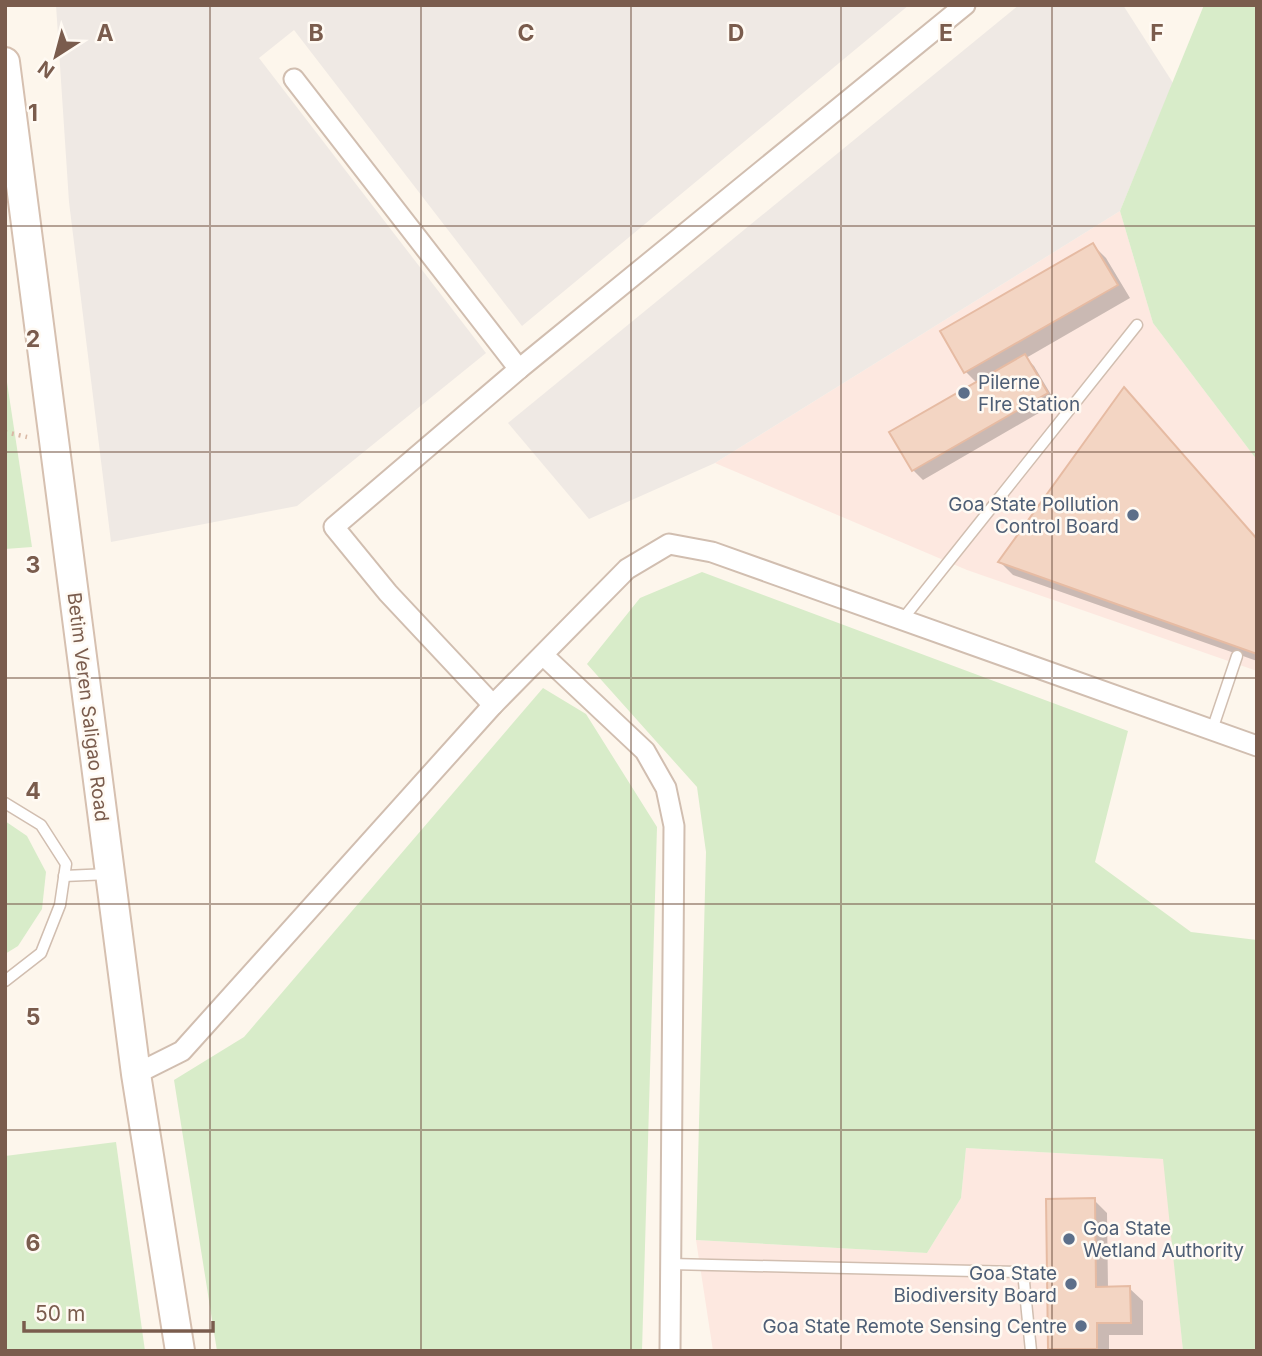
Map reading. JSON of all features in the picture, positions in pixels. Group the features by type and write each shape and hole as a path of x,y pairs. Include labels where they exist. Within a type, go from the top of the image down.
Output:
{"main road":[{"name":"Betim Veren Saligao Road","path":"5,62 136,1074 180,1351"}],"street":[{"path":"493,705 388,593 334,527 519,369 965,5"},
{"path":"294,79 519,369"},
{"path":"136,1074 182,1051 493,705 627,569 668,544 712,552 1257,746"},
{"path":"543,655 645,751 666,788 674,826 670,1351"}],"lane":[{"path":"902,620 1137,325"},
{"path":"1212,730 1237,656"},
{"path":"5,803 41,825 66,864 60,905 41,953 5,981"},
{"path":"64,876 109,874"},
{"path":"670,1264 1023,1272 1031,1351"}],"shaded area":[{"path":"56,5 909,5 522,326 294,30 259,58 486,353 297,506 111,542 69,202"},
{"path":"1019,5 1123,5 1173,83 1120,211 715,463 589,519 508,423"},
{"path":"1120,211 1153,323 1257,460 1257,671 967,570 715,463"},
{"path":"966,1148 1164,1159 1183,1351 713,1351 696,1240 927,1253 961,1198"}],"green space":[{"path":"1204,5 1257,5 1257,460 1153,323 1120,211"},
{"path":"5,369 32,547 5,549"},
{"path":"702,572 1128,731 1095,862 1191,932 1257,940 1257,1351 1183,1351 1163,1159 966,1148 961,1198 927,1253 696,1240 706,852 697,787 587,664 640,598"},
{"path":"543,688 586,714 657,827 642,1351 217,1351 174,1080 244,1037"},
{"path":"5,821 27,836 46,872 42,909 18,946 5,954"},
{"path":"116,1142 145,1351 5,1351 5,1156"}],"building":[{"path":"1093,243 1118,285 964,373 940,331"},
{"path":"1025,354 1048,393 912,471 889,432"},
{"name":"Goa State Pollution Control Board","path":"1124,387 1257,539 1257,654 998,562"},
{"path":"1095,1198 1096,1287 1130,1286 1131,1323 1097,1323 1097,1349 1048,1349 1046,1199"}],"place":[{"name":"Pilerne FIre Station","path":"964,393"},
{"name":"Goa State Pollution Control Board","path":"1133,515"},
{"name":"Goa State Wetland Authority","path":"1069,1239"},
{"name":"Goa State Biodiversity Board","path":"1071,1284"},
{"name":"Goa State Remote Sensing Centre","path":"1081,1326"}]}
